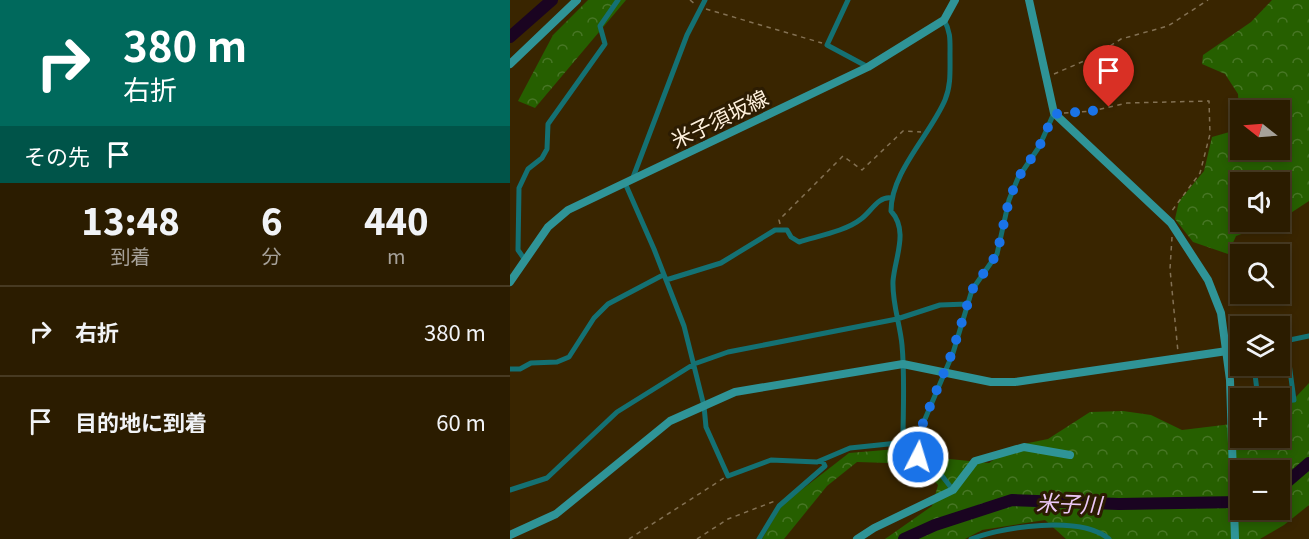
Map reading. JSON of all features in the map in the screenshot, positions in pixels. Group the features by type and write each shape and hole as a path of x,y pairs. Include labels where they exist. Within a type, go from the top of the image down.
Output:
{"street":[{"path":"510,64 577,0"},
{"path":"525,260 518,250 519,188 528,169 547,150 548,124 605,44 600,26 618,0"},
{"path":"705,0 682,46 628,182 684,326 704,406 706,427 728,476 771,460 817,462 850,448 903,442 914,445"},
{"path":"848,0 827,45 868,67"},
{"name":"米子須坂線","path":"510,282 554,221 568,210 868,67 944,20 955,0"},
{"path":"953,490 939,472 918,457 914,445 952,353 972,290 997,254 1009,200 1018,178 1039,147 1054,114 1029,0"},
{"path":"903,442 903,364 893,288 899,258 900,231 898,219 891,211 891,198 924,132 944,102 950,85 951,30 944,20"},
{"path":"1054,114 1166,219 1208,280 1221,313 1227,351 1235,539"},
{"path":"510,369 569,357 594,318 608,304 664,278 721,263 781,228 787,230 791,237 799,242 860,220 880,200 891,198"},
{"path":"510,490 547,478 617,412 694,364 728,352 897,319 940,305 967,304"},
{"path":"1290,340 1309,336"},
{"path":"510,535 556,514 650,435 670,422 735,392 903,364 991,382 1015,382 1230,350"},
{"path":"1290,376 1294,400 1290,400"},
{"path":"857,539 874,528 953,490 975,461 1024,447 1070,455"},
{"path":"759,539 779,506 825,466 822,460"},
{"path":"971,539 1047,526 1079,525 1109,539"}],"path":[{"path":"690,0 701,8 827,45"},
{"path":"1047,77 1091,58 1120,39 1168,26 1208,0"},
{"path":"1054,114 1092,111 1127,102 1209,100 1210,134 1200,173 1166,219"},
{"path":"781,228 780,220 843,156 862,170 903,131 924,132"},
{"path":"1172,226 1170,269 1179,358"},
{"path":"629,539 728,476"},
{"path":"697,539 728,519 771,502 785,500"}],"green space":[{"path":"588,0 626,0 535,108 518,101 553,35"},
{"path":"1272,0 1309,0 1309,201 1290,213 1290,172 1230,172 1230,232 1247,232 1236,236 1232,244 1230,244 1228,254 1193,242 1175,219 1179,201 1204,171 1212,137 1230,132 1230,160 1290,160 1290,100 1238,100 1238,94 1225,74 1202,64 1203,55 1251,22"},
{"path":"1309,383 1309,505 1284,525 1260,539 1066,539 1045,520 982,530 965,539 885,539 932,506 938,485 927,473 889,463 857,462 827,486 784,539 762,539 782,505 849,453 897,449 930,457 989,463 1013,446 1048,439 1090,412 1123,411 1151,415 1182,430 1230,424 1230,448 1290,448 1290,403"}],"waterway":[{"path":"510,37 552,0"},
{"name":"米子川","path":"1290,479 1309,463"},
{"name":"米子川","path":"904,539 935,525 1012,500 1119,504 1230,502"}],"route":[{"path":"918,457 914,445 952,353 972,290 997,254 1009,200 1018,178 1039,147 1054,114 1092,111 1109,107"}]}
